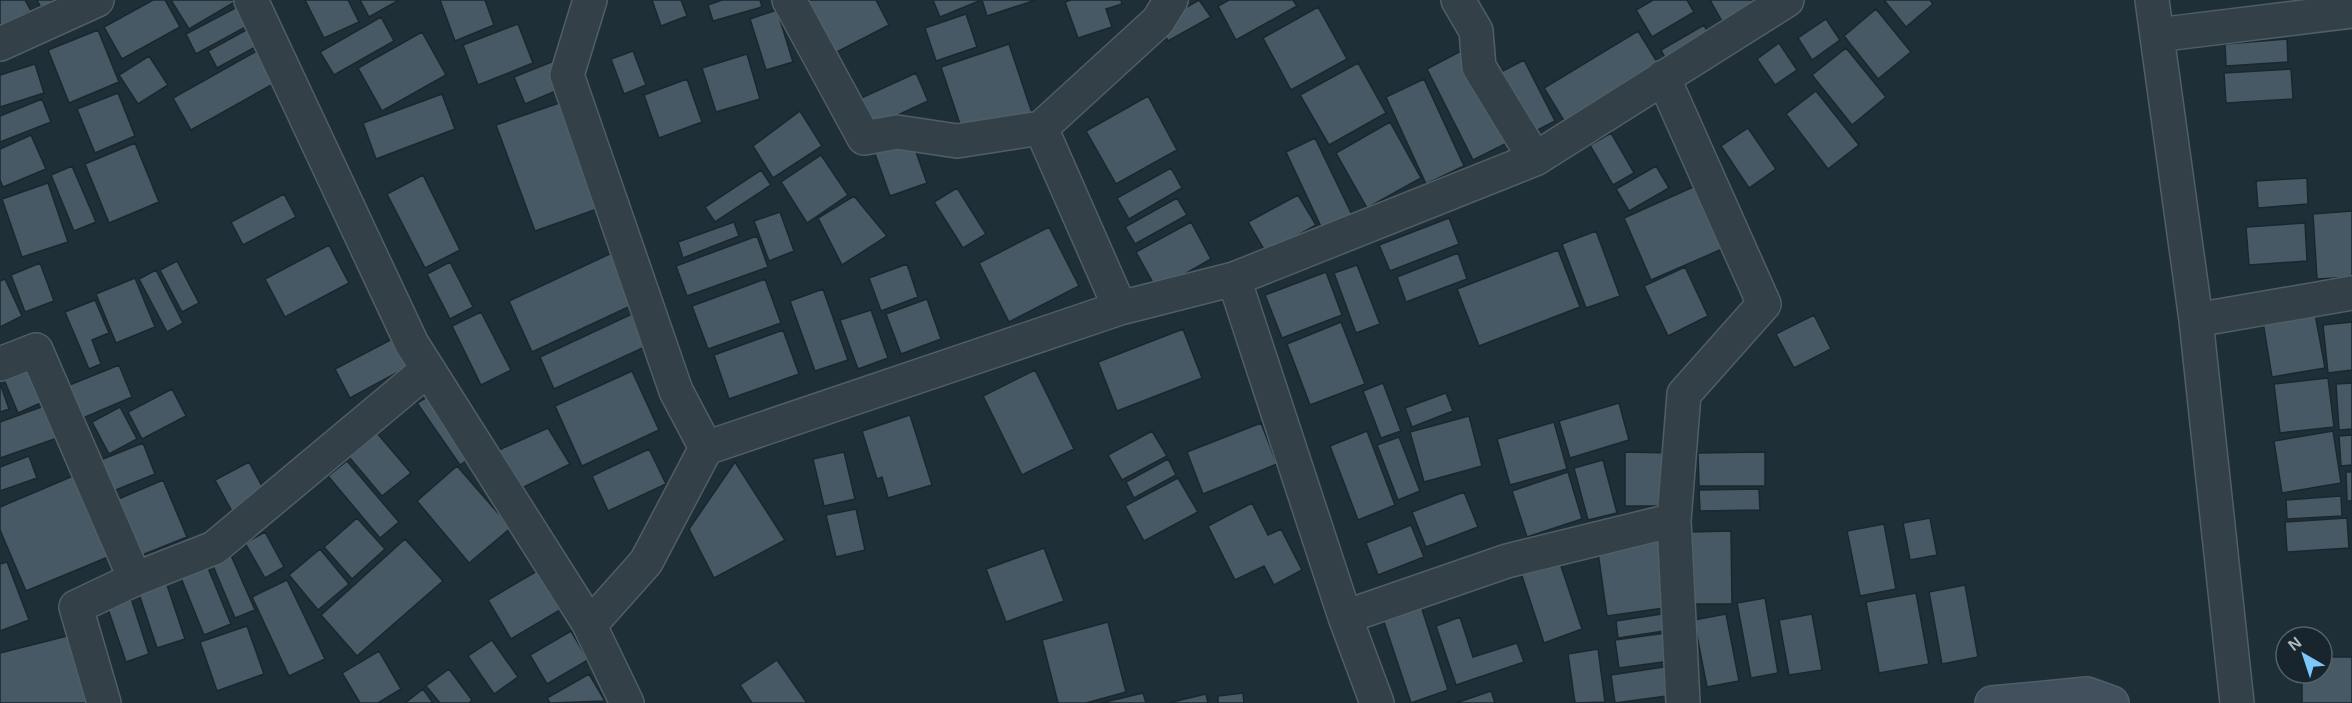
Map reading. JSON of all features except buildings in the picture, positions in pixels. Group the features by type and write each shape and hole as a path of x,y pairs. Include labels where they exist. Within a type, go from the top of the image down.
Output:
{"main road":[{"path":"1992,703 2096,700"}],"street":[{"path":"0,44 98,0"},
{"path":"251,0 412,344 588,622 627,703"},
{"path":"590,0 567,75 676,391 706,448"},
{"path":"789,0 864,138 897,132 957,141 1041,128 1158,21 1171,0"},
{"path":"1458,0 1476,31 1479,67 1535,159"},
{"path":"588,622 597,617 646,562 706,448 1120,308 1234,279 1535,159 1786,0"},
{"path":"2152,0 2196,320 2237,703"},
{"path":"2157,35 2352,11"},
{"path":"1663,77 1764,304 1684,394 1674,520 1683,703"},
{"path":"1041,128 1120,308"},
{"path":"1234,279 1345,617 1377,703"},
{"path":"2196,320 2352,293"},
{"path":"2,360 36,350 135,579"},
{"path":"104,703 76,607 135,579 214,548 428,370"},
{"path":"1345,617 1507,561 1674,520"}]}
